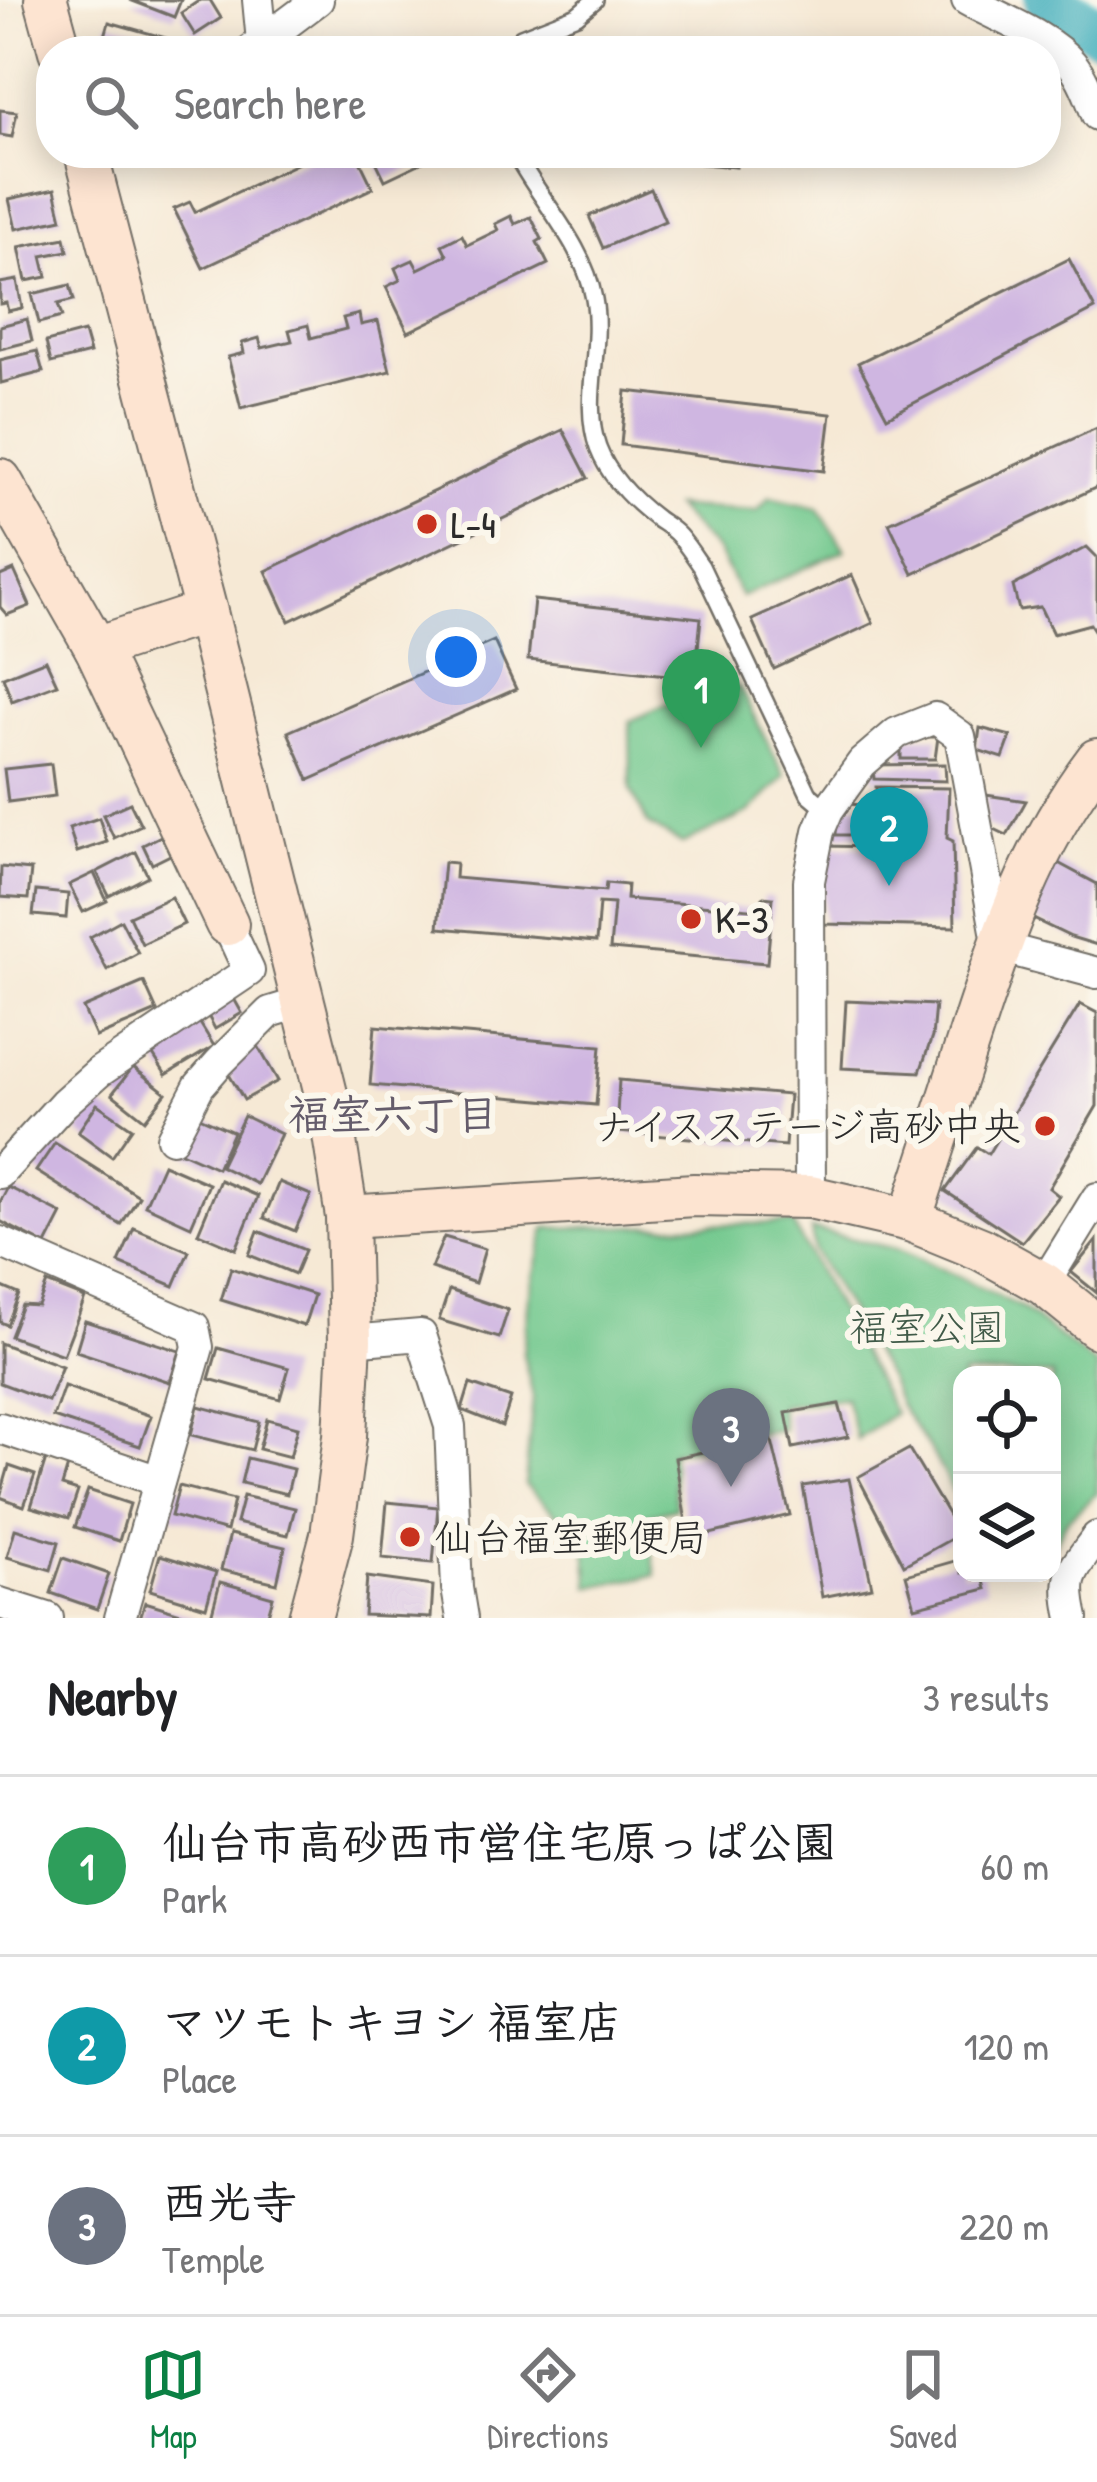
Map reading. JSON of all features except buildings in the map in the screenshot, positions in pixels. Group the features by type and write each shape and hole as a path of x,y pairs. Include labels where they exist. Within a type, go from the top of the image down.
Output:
{"street":[{"path":"46,0 56,36"},
{"path":"256,36 258,0"},
{"path":"271,36 318,0"},
{"path":"967,0 1032,36"},
{"path":"1061,55 1070,62 1097,115"},
{"path":"97,168 330,1110 347,1217 350,1341 345,1436 332,1535 310,1618"},
{"path":"0,480 96,649 249,971 99,1072 0,1173"},
{"path":"96,649 206,612"},
{"path":"810,1197 809,881 819,831 827,810 862,763 897,733 935,718 960,736 999,946"},
{"path":"910,1220 999,946 1039,850 1072,792 1097,760"},
{"path":"999,946 1097,973"},
{"path":"172,1138 199,1086 219,1063 271,1012 303,1001"},
{"path":"347,1217 694,1195 810,1197 910,1220 981,1249 1044,1284 1097,1327"},
{"path":"1044,1284 1097,1198"},
{"path":"0,1242 194,1327 198,1347 120,1618"},
{"path":"350,1341 421,1335 450,1426 462,1618"},
{"path":"0,1428 160,1481"},
{"path":"1073,1618 1067,1590 1070,1574 1097,1537"},
{"path":"0,1603 47,1618"}],"lane":[{"path":"524,36 577,15 595,0"},
{"path":"523,168 589,273 597,328 591,406 603,458 632,498 678,535 701,566 809,794 827,810"}],"green space":[{"path":"770,497 818,508 845,550 741,597 718,552 674,507 757,511"},
{"path":"739,687 785,776 750,812 682,844 648,824 631,790 630,721 689,695"},
{"path":"792,1223 894,1413 857,1440 845,1397 779,1405 783,1429 671,1452 676,1508 646,1515 656,1575 590,1587 585,1541 525,1485 533,1397 523,1354 529,1297 546,1228"},
{"name":"福室公園","path":"811,1229 896,1249 1020,1307 1097,1366 1097,1493 1061,1532 1061,1366 953,1366 953,1491 814,1251"}],"waterway":[{"path":"1048,0 1097,29"}],"place":[{"name":"L-4","path":"427,524"},
{"name":"仙台市高砂西市営住宅原っぱ公園","path":"701,748"},
{"name":"マツモトキヨシ 福室店","path":"889,886"},
{"name":"K-3","path":"691,919"},
{"name":"ナイスステージ高砂中央","path":"1045,1126"},
{"name":"西光寺","path":"731,1487"},
{"name":"仙台福室郵便局","path":"410,1537"}],"district":[{"name":"福室六丁目","path":"393,1114"}]}
